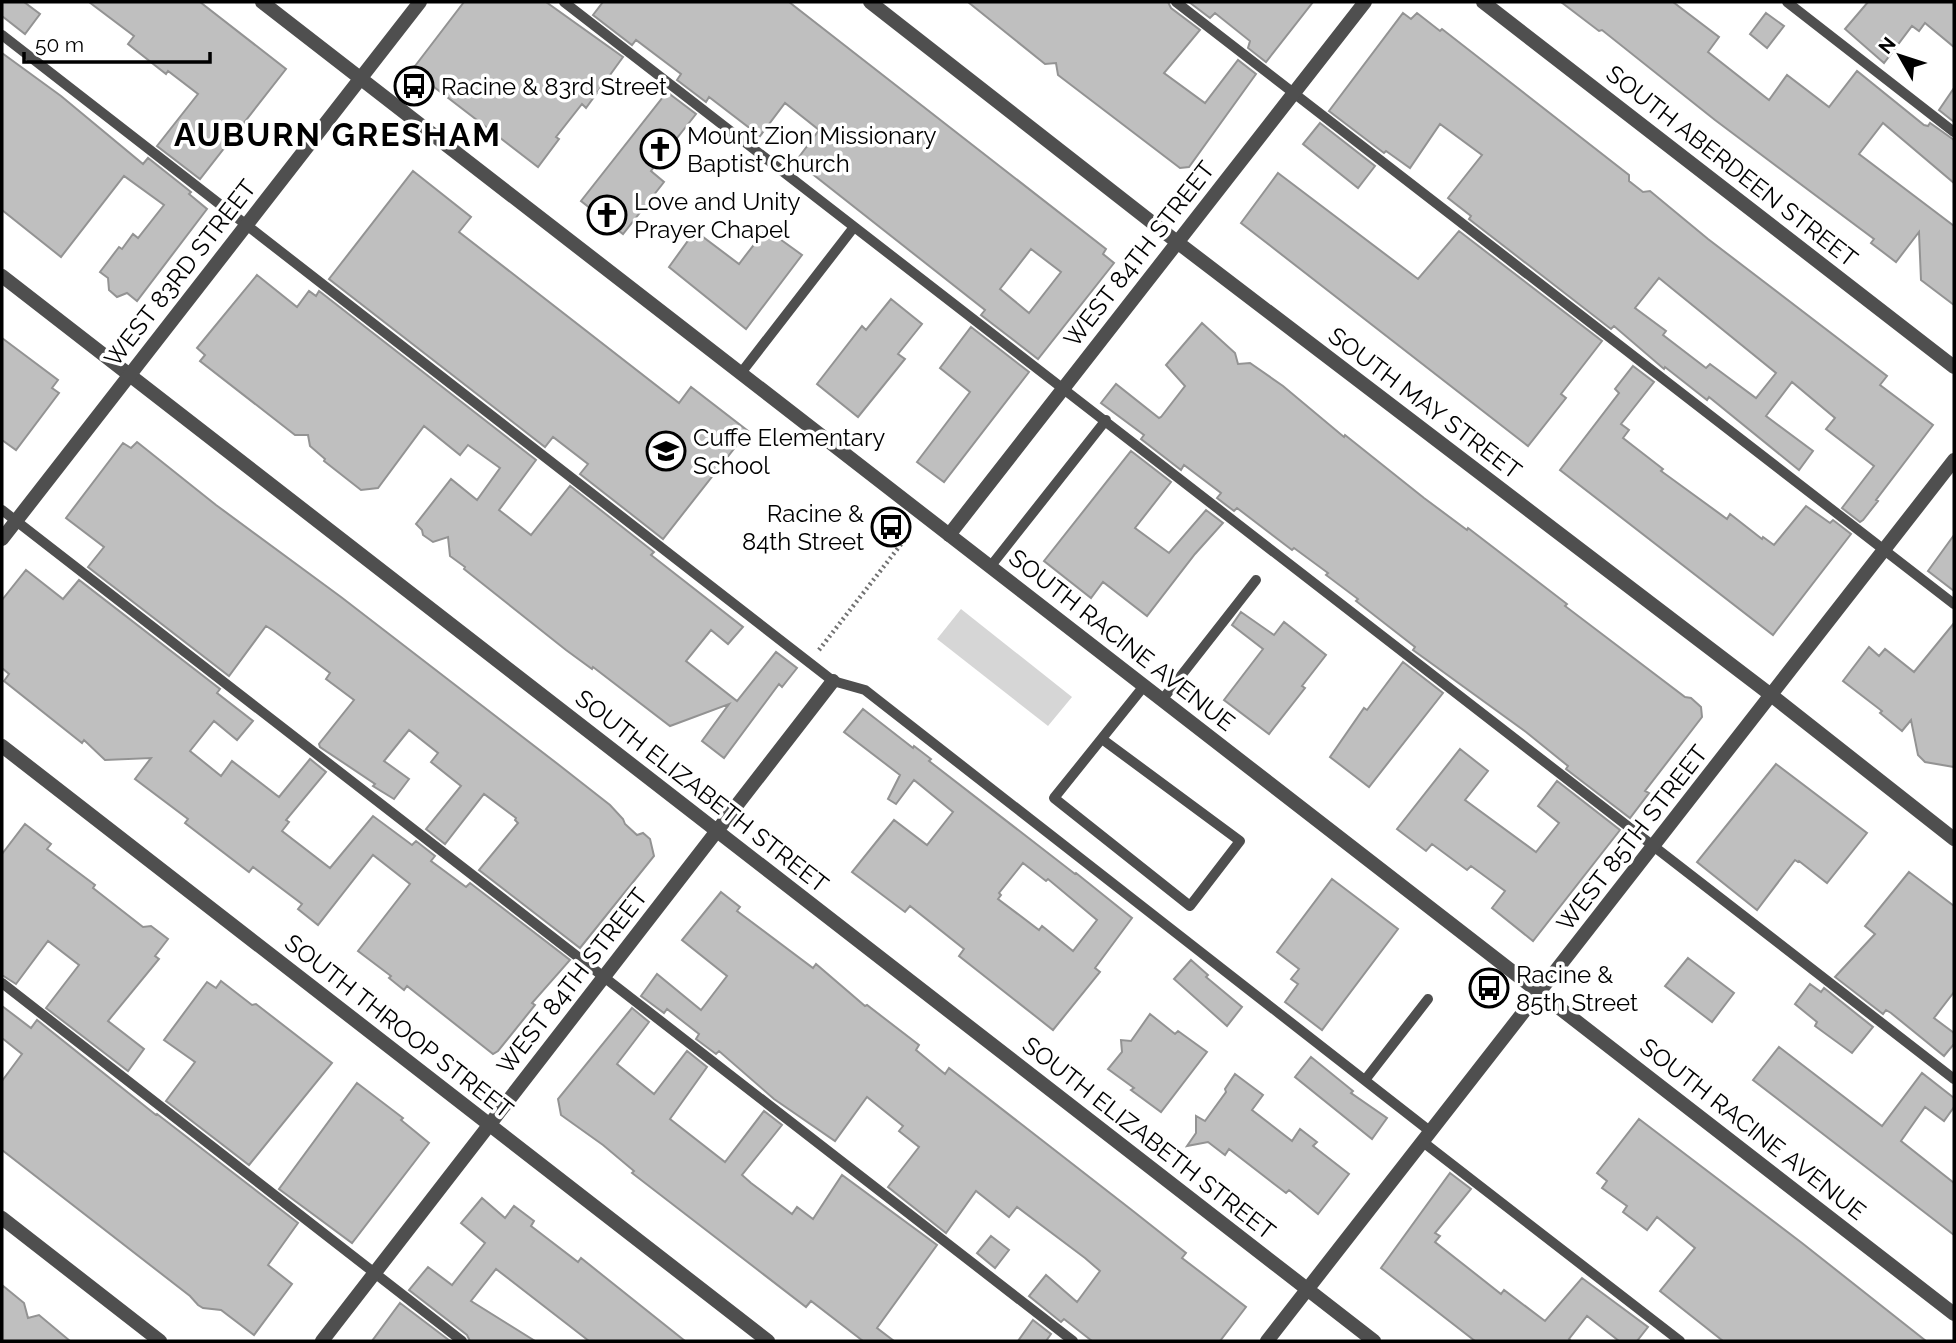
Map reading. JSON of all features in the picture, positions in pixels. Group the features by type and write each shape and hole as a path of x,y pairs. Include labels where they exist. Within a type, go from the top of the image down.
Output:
{"street":[{"name":"SOUTH RACINE AVENUE","path":"262,2 1954,1314"},
{"name":"WEST 83RD STREET","path":"2,540 420,2"},
{"name":"SOUTH MAY STREET","path":"870,2 1177,242 1771,695 1954,839"},
{"name":"WEST 84TH STREET","path":"949,535 1365,2"},
{"name":"SOUTH ABERDEEN STREET","path":"1482,2 1954,367"},
{"name":"SOUTH ELIZABETH STREET","path":"2,275 1374,1341"},
{"name":"WEST 85TH STREET","path":"1267,1341 1954,460"},
{"name":"WEST 84TH STREET","path":"321,1341 832,681"},
{"name":"SOUTH THROOP STREET","path":"2,746 768,1341"},
{"path":"2,1218 160,1341"}],"lane":[{"path":"564,2 1954,1079"},
{"path":"1175,2 1954,604"},
{"path":"1787,2 1954,132"},
{"path":"2,35 832,681 865,690 1365,1080 1427,1137 1680,1341"},
{"path":"741,373 854,227"},
{"path":"990,567 1106,420"},
{"path":"2,510 1073,1341"},
{"path":"1162,700 1256,580"},
{"path":"1102,739 1240,841 1190,906 1054,798 1144,686"},
{"path":"2,983 463,1341"},
{"path":"1365,1080 1428,999"}],"path":[{"path":"814,656 909,534"}],"shaded area":[{"path":"961,609 1072,697 1048,726 937,639"}],"building":[{"path":"2,2 24,2 40,14 25,34 2,16"},
{"path":"89,2 200,2 286,69 200,179 157,146 198,94 168,71 166,74 128,44 134,36"},
{"path":"464,2 546,2 623,57 586,108 582,104 556,137 559,139 538,167 412,70"},
{"path":"603,2 789,2 1106,249 1103,254 1114,263 1038,359 981,315 985,310 796,161 819,130 785,103 760,136 709,97 706,102 677,80 681,74 636,40 632,45 593,15","holes":["1031,249 1061,272 1029,313 1000,289"]},
{"path":"968,2 1168,2 1171,8 1200,30 1164,73 1205,103 1238,60 1256,74 1189,167 1180,168 1058,75 1056,63 1045,64"},
{"path":"1189,2 1313,2 1266,62 1248,48 1250,41 1215,13 1210,18"},
{"path":"1561,2 1673,2 1719,37 1708,52 1769,100 1787,75 1829,107 1857,71 1924,125 1928,126 1930,123 1954,140 1954,183 1883,123 1859,154 1954,226 1954,305 1921,280 1919,232 1896,262 1871,243 1874,239 1715,120 1602,30 1599,31"},
{"path":"1868,2 1954,2 1954,47 1925,23 1919,31 1912,26 1884,63 1845,29"},
{"path":"1403,13 1411,19 1417,13 1440,31 1442,29 1629,175 1629,181 1643,192 1650,191 1708,239 1887,376 1880,385 1933,425 1860,522 1842,508 1874,466 1826,429 1835,418 1792,382 1766,416 1813,451 1799,470 1709,397 1707,400 1665,367 1664,369 1614,326 1611,329 1469,219 1471,216 1448,198 1482,155 1440,124 1410,168 1386,151 1384,153 1329,111","holes":["1659,278 1776,373 1756,398 1710,364 1706,368 1663,335 1666,331 1635,308"]},
{"path":"1766,13 1784,26 1767,48 1750,34"},
{"path":"2,53 61,96 143,164 148,158 191,192 189,194 207,209 137,301 127,293 117,297 109,290 108,278 100,272 133,234 138,238 164,205 124,176 61,257 2,210"},
{"path":"1954,88 1954,122 1939,110"},
{"path":"667,92 696,114 651,171 664,182 623,234 581,201"},
{"path":"1320,123 1375,166 1358,188 1303,144"},
{"name":"Cuffe Elementary School","path":"413,171 471,217 459,232 679,403 691,387 748,431 663,539 580,474 588,464 553,437 545,447 329,279"},
{"path":"1278,173 1418,279 1459,231 1602,341 1561,394 1566,398 1528,446 1241,223"},
{"path":"766,229 802,255 746,329 669,267 695,231 739,264"},
{"path":"257,275 297,307 309,291 316,296 319,291 536,460 499,510 531,535 570,486 654,552 651,555 743,627 728,644 711,630 686,661 737,701 776,652 797,668 782,687 779,684 724,758 702,741 729,704 670,726 593,667 592,669 566,650 464,569 465,567 450,556 448,537 433,542 423,535 416,524 451,479 477,500 500,468 468,445 460,455 424,426 378,488 361,490 324,461 310,446 308,435 295,435 200,361 205,355 197,348"},
{"path":"891,299 922,324 898,354 905,359 858,417 817,384 862,326 866,330"},
{"path":"1202,323 1235,353 1238,364 1250,363 1283,386 1344,437 1345,435 1424,498 1467,530 1468,528 1567,604 1565,606 1701,707 1702,717 1645,791 1649,793 1630,818 1566,769 1568,766 1526,732 1413,650 1415,647 1356,601 1358,599 1326,575 1328,573 1294,548 1292,550 1237,508 1234,511 1217,498 1221,493 1184,465 1181,470 1141,439 1144,435 1101,403 1116,384 1161,417 1185,386 1166,365"},
{"path":"971,327 1029,372 944,482 917,462 970,392 940,368"},
{"path":"2,338 58,380 52,388 59,393 16,450 2,440"},
{"path":"1633,366 1654,382 1621,424 1629,430 1623,438 1663,469 1661,471 1727,519 1730,514 1774,545 1806,506 1830,523 1833,520 1851,534 1773,635 1560,470 1619,393 1615,389"},
{"path":"137,442 610,805 637,835 643,833 650,839 654,856 580,948 479,870 518,823 516,818 484,794 445,844 426,829 461,786 431,762 438,753 409,730 384,761 409,779 394,799 320,747 319,744 354,700 326,679 330,673 266,626 229,676 88,567 104,547 66,518 123,443 131,448"},
{"path":"1131,451 1171,482 1135,528 1169,553 1206,510 1223,523 1147,616 1103,582 1091,598 1044,561"},
{"path":"1954,535 1954,591 1928,571"},
{"path":"26,570 63,599 79,580 220,689 217,693 253,721 237,740 214,721 190,751 221,776 232,761 279,797 310,759 326,772 286,820 289,822 282,831 330,868 373,816 412,845 416,841 435,856 431,861 466,887 470,883 570,960 532,1003 535,1005 498,1051 493,1054 407,986 404,990 389,978 391,976 358,951 410,884 373,855 318,925 298,909 302,904 253,867 249,872 185,823 188,819 135,779 151,758 105,760 84,740 82,743 4,681 9,674 2,668 2,600"},
{"path":"1241,612 1274,635 1284,622 1326,655 1302,686 1305,688 1269,734 1224,700 1263,649 1232,625"},
{"path":"1954,623 1954,767 1925,762 1918,755 1911,720 1902,731 1880,713 1882,711 1843,681 1869,647 1879,656 1885,649 1914,672"},
{"path":"1403,662 1443,693 1369,787 1330,757 1364,708 1367,710"},
{"path":"863,709 931,759 929,761 1132,918 1095,968 1100,972 1053,1030 959,956 964,949 910,906 905,912 852,872 894,820 927,845 953,812 914,780 896,804 888,799 900,775 844,732","holes":["1023,863 1046,881 1048,879 1097,920 1073,951 1042,926 1039,930 998,899 1001,895 999,893"]},
{"path":"1460,749 1488,771 1465,800 1536,852 1559,823 1538,806 1557,781 1620,830 1533,941 1492,908 1505,891 1471,866 1467,870 1432,844 1426,851 1397,829"},
{"path":"1776,764 1867,833 1827,883 1795,860 1757,910 1697,862"},
{"path":"25,824 51,844 47,849 95,885 93,888 143,927 151,926 168,939 155,956 159,959 108,1021 144,1049 128,1071 46,1008 79,965 48,941 16,984 2,975 2,854"},
{"path":"1909,872 1954,906 1954,992 1934,1018 1954,1033 1954,1044 1944,1056 1891,1013 1886,1010 1883,1014 1835,977 1875,934 1865,926"},
{"path":"1332,879 1398,929 1322,1030 1285,1002 1298,984 1291,979 1299,969 1277,952"},
{"path":"721,892 740,907 737,911 813,968 816,964 865,1006 919,1045 916,1050 945,1074 949,1068 1186,1253 1182,1258 1246,1307 1220,1341 1092,1341 1064,1319 1061,1322 1029,1296 1046,1275 1077,1302 1100,1271 1085,1258 1017,1207 1009,1217 976,1191 946,1233 888,1187 919,1147 899,1131 903,1126 867,1097 835,1141 774,1099 719,1051 716,1054 696,1039 699,1034 667,1009 664,1013 641,996 657,974 701,1010 727,976 682,940"},
{"path":"1688,958 1734,993 1712,1022 1665,986"},
{"path":"1191,960 1208,975 1206,977 1242,1007 1227,1026 1174,979"},
{"path":"221,981 252,1005 256,1004 332,1063 249,1165 166,1101 195,1062 164,1040 207,982 216,988"},
{"path":"1810,984 1821,992 1824,988 1873,1027 1852,1053 1815,1026 1817,1022 1795,1004"},
{"path":"2,1006 31,1028 37,1020 298,1223 268,1265 292,1284 254,1335 221,1310 198,1305 2,1150 2,1081 22,1054 2,1038"},
{"path":"632,1008 649,1022 617,1064 654,1094 687,1051 707,1067 670,1119 725,1162 764,1111 782,1125 742,1175 751,1183 792,1214 797,1207 813,1219 842,1175 937,1245 877,1328 894,1341 863,1341 811,1301 806,1307 632,1173 634,1171 603,1145 561,1115 558,1099"},
{"path":"1150,1014 1175,1034 1178,1031 1207,1052 1161,1112 1108,1069 1122,1052 1121,1040 1131,1041"},
{"path":"1779,1047 1882,1126 1922,1073 1954,1098 1954,1107 1944,1121 1925,1107 1901,1141 1954,1183 1954,1235 1753,1080"},
{"path":"1311,1057 1353,1091 1351,1093 1387,1118 1372,1139 1295,1077"},
{"path":"1235,1074 1263,1095 1252,1110 1292,1141 1300,1129 1317,1142 1313,1146 1349,1174 1318,1214 1289,1190 1286,1193 1229,1149 1225,1155 1208,1142 1187,1146 1196,1133 1196,1116 1205,1121"},
{"path":"357,1083 403,1118 401,1120 429,1143 352,1243 279,1189"},
{"path":"1639,1119 1926,1341 1723,1341 1660,1291 1695,1248 1657,1217 1647,1230 1623,1212 1627,1206 1602,1188 1607,1181 1597,1173"},
{"path":"1450,1173 1471,1189 1435,1233 1440,1236 1435,1242 1501,1294 1504,1290 1545,1321 1582,1278 1648,1327 1637,1341 1619,1341 1587,1316 1569,1339 1571,1341 1475,1341 1381,1268"},
{"path":"482,1198 505,1218 514,1206 534,1221 531,1226 578,1262 581,1258 685,1341 589,1341 496,1269 471,1301 535,1341 470,1341 467,1335 409,1290 428,1267 452,1285 485,1243 461,1223"},
{"path":"991,1236 1009,1250 995,1268 977,1253"},
{"path":"2,1285 24,1303 28,1318 39,1315 70,1341 2,1341"},
{"path":"400,1303 450,1341 372,1341"},
{"path":"1033,1320 1051,1334 1046,1341 1018,1341"}],"place":[{"name":"Racine & 83rd Street","path":"414,86"},
{"name":"Mount Zion Missionary Baptist Church","path":"660,149"},
{"name":"Love and Unity Prayer Chapel","path":"607,215"},
{"name":"Cuffe Elementary School","path":"666,451"},
{"name":"Racine & 84th Street","path":"891,527"},
{"name":"Racine & 85th Street","path":"1489,988"}],"district":[{"name":"AUBURN GRESHAM","path":"338,134"}]}
